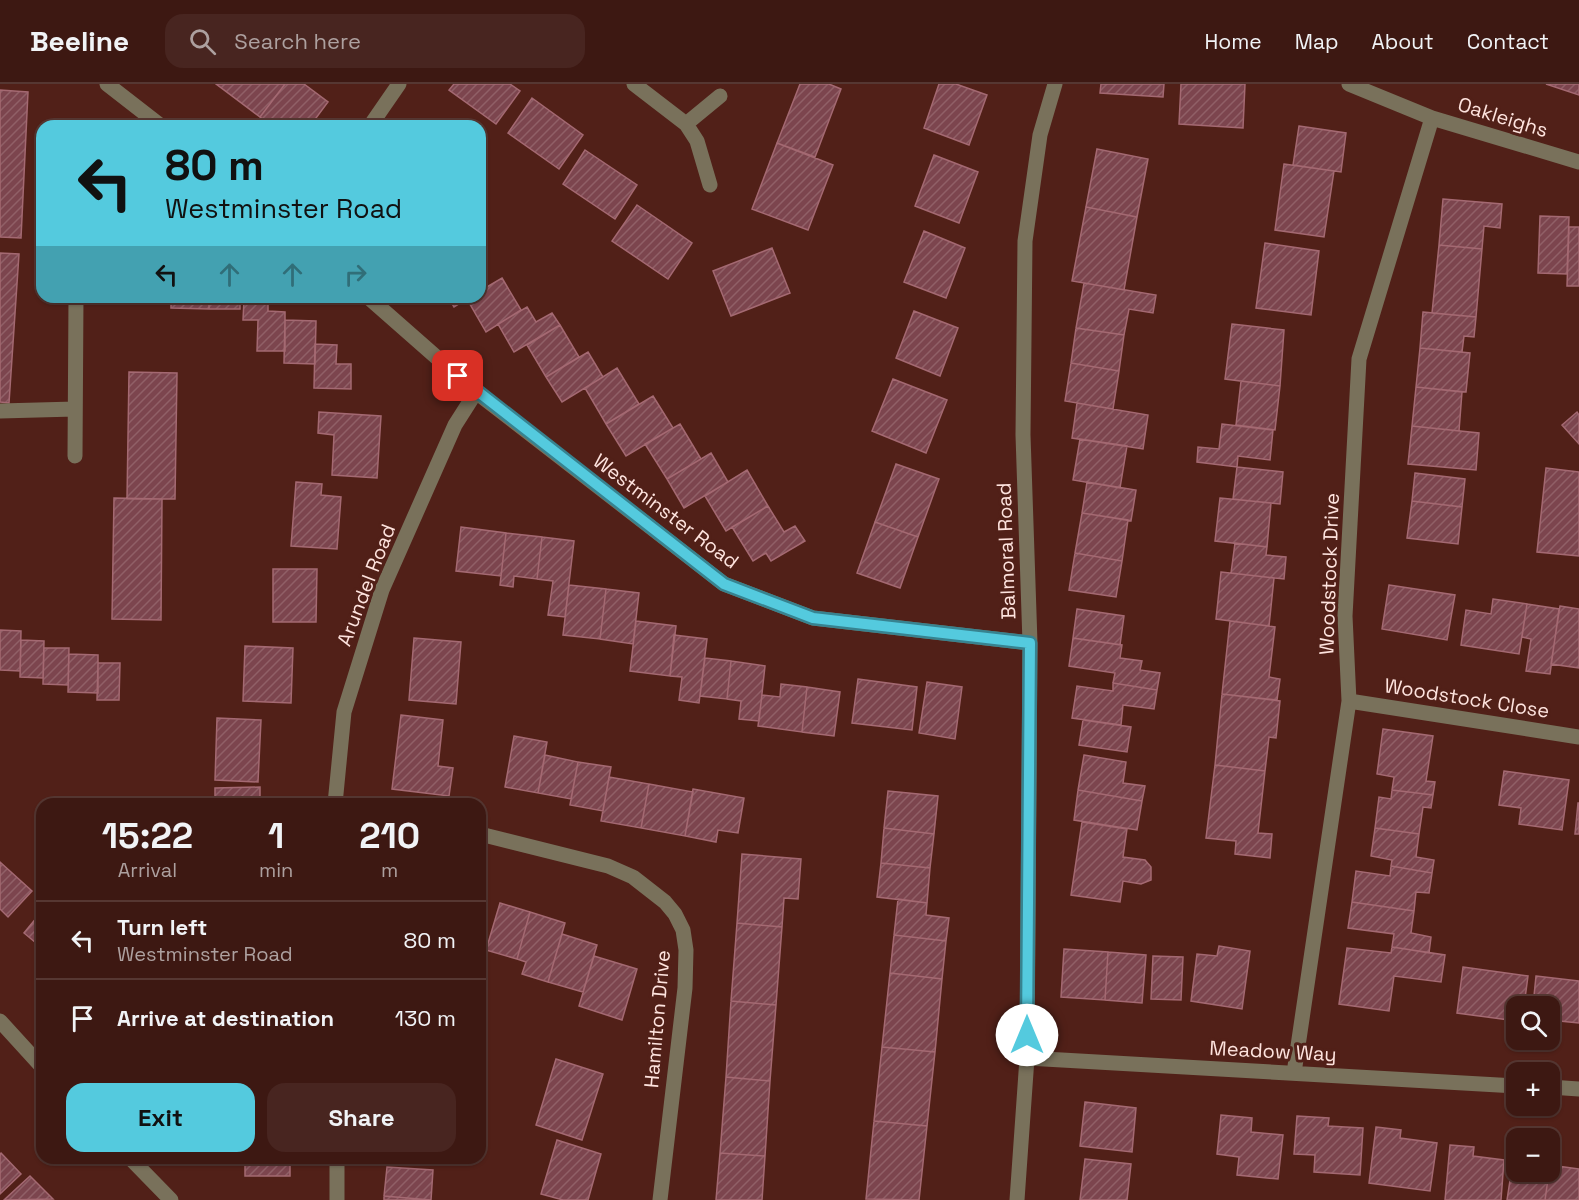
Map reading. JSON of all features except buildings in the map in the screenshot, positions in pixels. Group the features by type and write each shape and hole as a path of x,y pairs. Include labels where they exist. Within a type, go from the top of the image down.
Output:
{"street":[{"path":"107,84 148,120"},
{"path":"374,120 399,84"},
{"path":"634,84 687,124 697,141 710,185"},
{"name":"Balmoral Road","path":"1017,1200 1027,1058 1030,643 1023,435 1025,241 1040,135 1055,84"},
{"name":"Oakleighs","path":"1349,84 1432,118 1579,162"},
{"path":"687,124 720,96"},
{"name":"Woodstock Drive","path":"1294,1073 1349,701 1344,616 1359,359 1432,118"},
{"path":"75,456 76,303"},
{"name":"Westminster Road","path":"375,303 476,392 724,584 813,618 1030,643"},
{"name":"Arundel Road","path":"336,798 344,712 382,590 455,425 476,392"},
{"path":"0,411 75,409"},
{"name":"Woodstock Close","path":"1349,701 1579,737"},
{"name":"Hamilton Drive","path":"486,836 608,866 633,878 665,902 675,914 683,930 686,950 685,988 660,1200"},
{"path":"0,1020 36,1060"},
{"name":"Meadow Way","path":"1027,1058 1506,1085"},
{"path":"1560,1088 1579,1089"},
{"path":"135,1164 171,1200"},
{"path":"337,1164 338,1200"}],"route":[{"path":"458,376 724,584 813,618 1030,643 1027,1035"}]}
